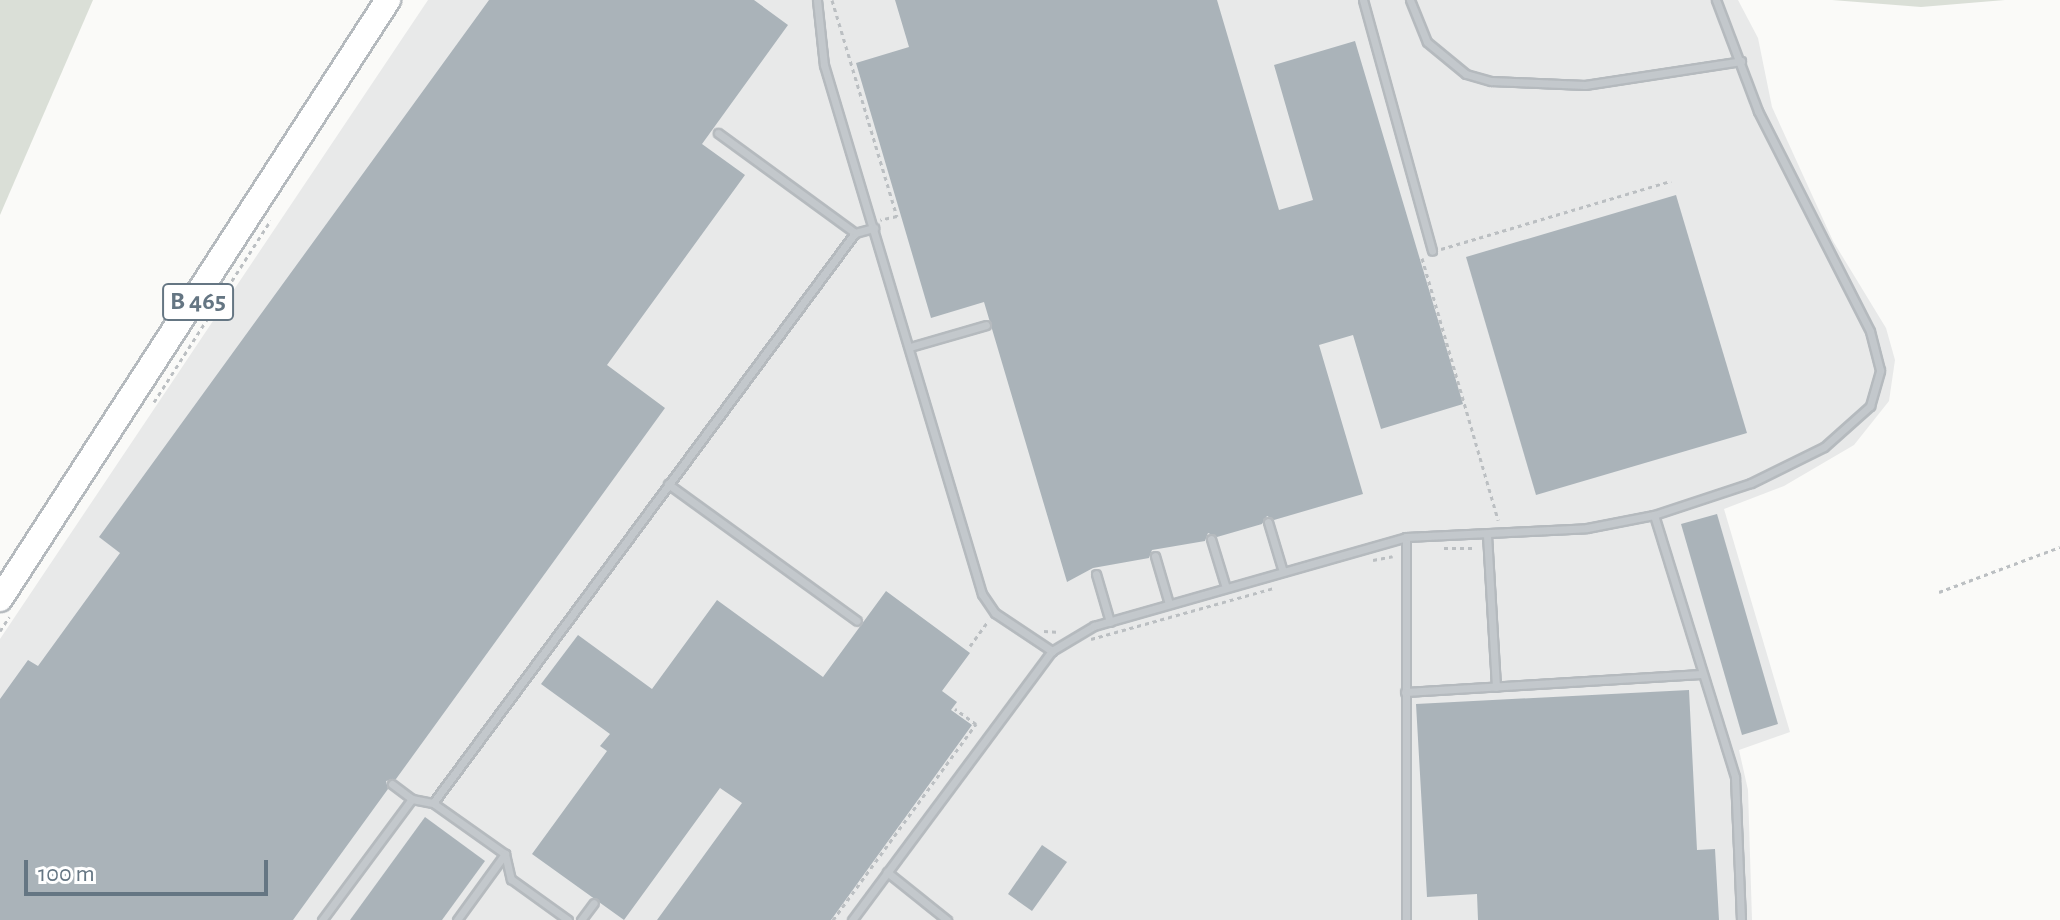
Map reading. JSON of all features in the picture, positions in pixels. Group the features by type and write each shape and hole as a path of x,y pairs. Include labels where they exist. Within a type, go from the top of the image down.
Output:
{"main road":[{"name":"B 465","path":"0,599 388,0"}],"lane":[{"path":"817,0 824,65 982,594 995,613 1052,651"},
{"path":"1363,0 1432,251"},
{"path":"1410,0 1427,42 1466,74 1491,81 1585,85 1741,61"},
{"path":"852,920 1052,651 1110,622 1406,537 1487,535 1654,515 1751,483 1824,447 1860,419 1877,389 1870,331 1815,230 1716,0"},
{"path":"718,133 855,233"},
{"path":"433,803 855,233 873,225"},
{"path":"910,347 986,325"},
{"path":"668,484 857,621"},
{"path":"1654,515 1735,777 1741,920"},
{"path":"1268,522 1283,572"},
{"path":"1487,535 1496,687"},
{"path":"1406,537 1406,920"},
{"path":"1211,539 1226,588"},
{"path":"1155,556 1169,604"},
{"path":"1096,574 1110,622"},
{"path":"1405,692 1701,674"},
{"path":"392,784 412,799 433,803 505,854 511,879 568,920"},
{"path":"322,920 412,799"},
{"path":"457,920 505,854"},
{"path":"887,872 947,920"},
{"path":"581,920 594,903"}],"path":[{"path":"832,0 897,216 873,225"},
{"path":"1498,534 1421,255 1671,181"},
{"path":"1939,592 2060,547"},
{"path":"1368,561 1406,553 1488,548"},
{"path":"1270,575 1274,588 1288,584"},
{"path":"970,646 995,613"},
{"path":"833,920 976,724 955,709"}],"shaded area":[{"path":"0,0 93,0 0,215"},
{"path":"428,0 1738,0 1758,38 1772,107 1833,241 1886,328 1895,360 1889,401 1854,445 1784,486 1724,509 1790,732 1739,750 1748,790 1752,920 0,920 0,639"},
{"path":"1832,0 2005,0 1921,7"}],"building":[{"path":"489,0 754,0 788,25 702,144 745,175 607,365 665,408 396,779 386,781 388,789 293,920 0,920 0,699 28,660 38,666 120,553 99,537"},
{"path":"895,0 1217,0 1279,210 1313,200 1274,65 1355,41 1463,404 1381,429 1353,335 1319,345 1363,494 1274,520 1267,516 1262,524 1217,537 1208,533 1205,541 1152,550 1149,558 1093,568 1067,582 984,302 931,318 856,63 909,47"},
{"path":"1676,195 1747,433 1536,495 1466,257"},
{"path":"1717,514 1778,724 1742,735 1681,524"},
{"path":"886,591 970,653 942,691 957,702 951,710 972,725 831,920 657,920 742,803 720,788 624,920 532,854 607,751 600,746 610,734 541,684 578,635 652,689 717,600 823,677"},
{"path":"1689,690 1697,850 1715,849 1719,920 1478,920 1477,894 1427,897 1416,704"},
{"path":"425,817 485,861 442,920 350,920"},
{"path":"1042,845 1067,862 1032,911 1008,894"}]}
